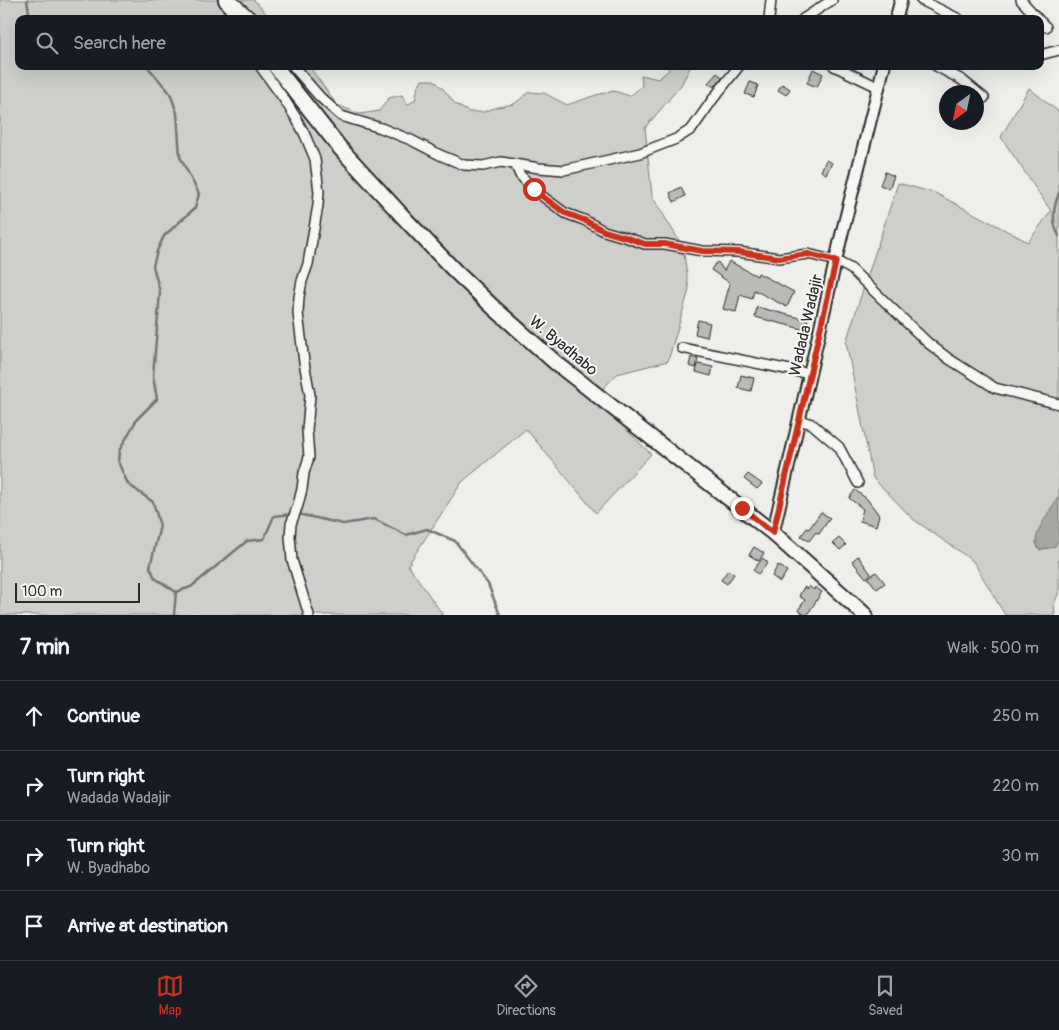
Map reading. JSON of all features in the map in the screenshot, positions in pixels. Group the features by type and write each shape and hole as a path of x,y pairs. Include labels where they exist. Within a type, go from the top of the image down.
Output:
{"main road":[{"path":"226,0 237,15"},
{"name":"W. Byadhabo","path":"278,70 340,148 406,221 494,308 556,363 773,533 865,615"}],"street":[{"path":"232,0 248,15"},
{"path":"769,15 771,0"},
{"path":"809,15 832,0"},
{"path":"897,15 901,0"},
{"path":"921,0 950,15"},
{"path":"1021,0 1035,15"},
{"path":"1044,54 1059,50"},
{"path":"263,70 296,118 305,135 315,159 319,192 308,264 299,297 298,313 310,395 307,430 309,457 300,497 291,524 290,536 292,560 309,615"},
{"path":"296,70 320,97 341,116 381,128 464,165 483,166 501,162 564,170 640,152 676,139 692,129 712,99 736,70"},
{"path":"842,70 878,87"},
{"name":"Wadada Wadajir","path":"773,533 883,70"},
{"path":"943,70 968,85"},
{"path":"515,164 520,175 527,182 565,213 584,220 604,231 645,244 665,244 702,251 739,252 779,258 808,254 836,261 851,269 928,343 964,369 995,388 1059,404"},
{"path":"682,348 810,374"},
{"path":"800,420 812,424 839,447 858,483"}],"shaded area":[{"path":"0,0 254,0 267,15 15,15 15,70 312,70 337,105 360,114 379,111 389,98 402,95 407,105 415,100 418,86 422,80 434,80 455,104 469,112 483,112 514,104 529,92 544,93 567,105 614,91 630,96 642,86 641,75 658,79 669,70 689,70 681,85 645,128 652,196 683,247 689,290 668,361 617,374 594,398 651,454 596,513 526,429 462,482 408,565 443,615 0,615"},
{"path":"1029,88 1059,112 1059,496 1046,517 1036,542 1039,549 1053,547 1059,540 1059,592 1054,604 1055,615 1005,615 973,561 913,519 873,478 846,342 898,183 935,193 1028,242 1051,211 1001,137"},
{"path":"1059,496 1059,540 1054,547 1039,550 1036,541 1037,536 1045,518"}],"building":[{"path":"813,70 823,74 817,87 807,83"},
{"path":"717,73 722,77 714,87 708,83"},
{"path":"750,82 758,85 754,97 745,94"},
{"path":"782,84 790,89 786,95 778,90"},
{"path":"826,160 832,163 826,174 821,171"},
{"path":"885,172 894,176 889,189 880,185"},
{"path":"681,187 685,196 674,202 670,193"},
{"path":"729,261 757,276 758,273 794,292 787,307 754,290 752,299 740,295 736,312 723,309 730,283 711,270 718,262 724,271"},
{"path":"757,307 808,320 806,330 755,317"},
{"path":"698,320 710,323 707,337 695,334"},
{"path":"691,357 698,359 696,368 689,366"},
{"path":"698,364 713,367 711,376 696,372"},
{"path":"741,375 754,378 751,391 738,388"},
{"path":"748,474 762,484 757,489 744,479"},
{"path":"855,490 867,499 879,515 876,526 860,521 863,509 849,498"},
{"path":"821,512 830,518 819,534 816,532 809,541 801,536 807,528 809,529"},
{"path":"839,538 846,545 840,550 833,543"},
{"path":"754,547 764,553 759,561 749,555"},
{"path":"858,556 871,574 866,578 852,561"},
{"path":"763,558 768,563 758,574 753,570"},
{"path":"778,565 787,571 780,582 772,576"},
{"path":"728,570 734,574 727,584 721,580"},
{"path":"876,572 885,583 877,589 868,578"},
{"path":"809,586 814,590 815,587 822,592 807,615 805,615 798,610 805,600 799,596 804,587 807,589"}],"waterway":[{"path":"27,0 29,15"},
{"path":"150,70 170,93 177,113 180,157 199,194 195,208 164,236 157,251 153,266 160,292 153,376 157,399 137,419 119,451 118,462 128,484 153,502 160,526 150,567 155,578 176,592 174,615"},
{"path":"1059,193 1054,215 1056,231 1059,236"},
{"path":"176,592 191,587 247,541 264,539 274,516 292,514"},
{"path":"298,514 343,524 374,519 406,535 427,529 455,541 488,584 500,615"}],"route":[{"path":"534,189 565,213 584,220 604,231 645,244 665,244 702,251 739,252 779,258 808,254 836,261 773,533 742,508"}]}
